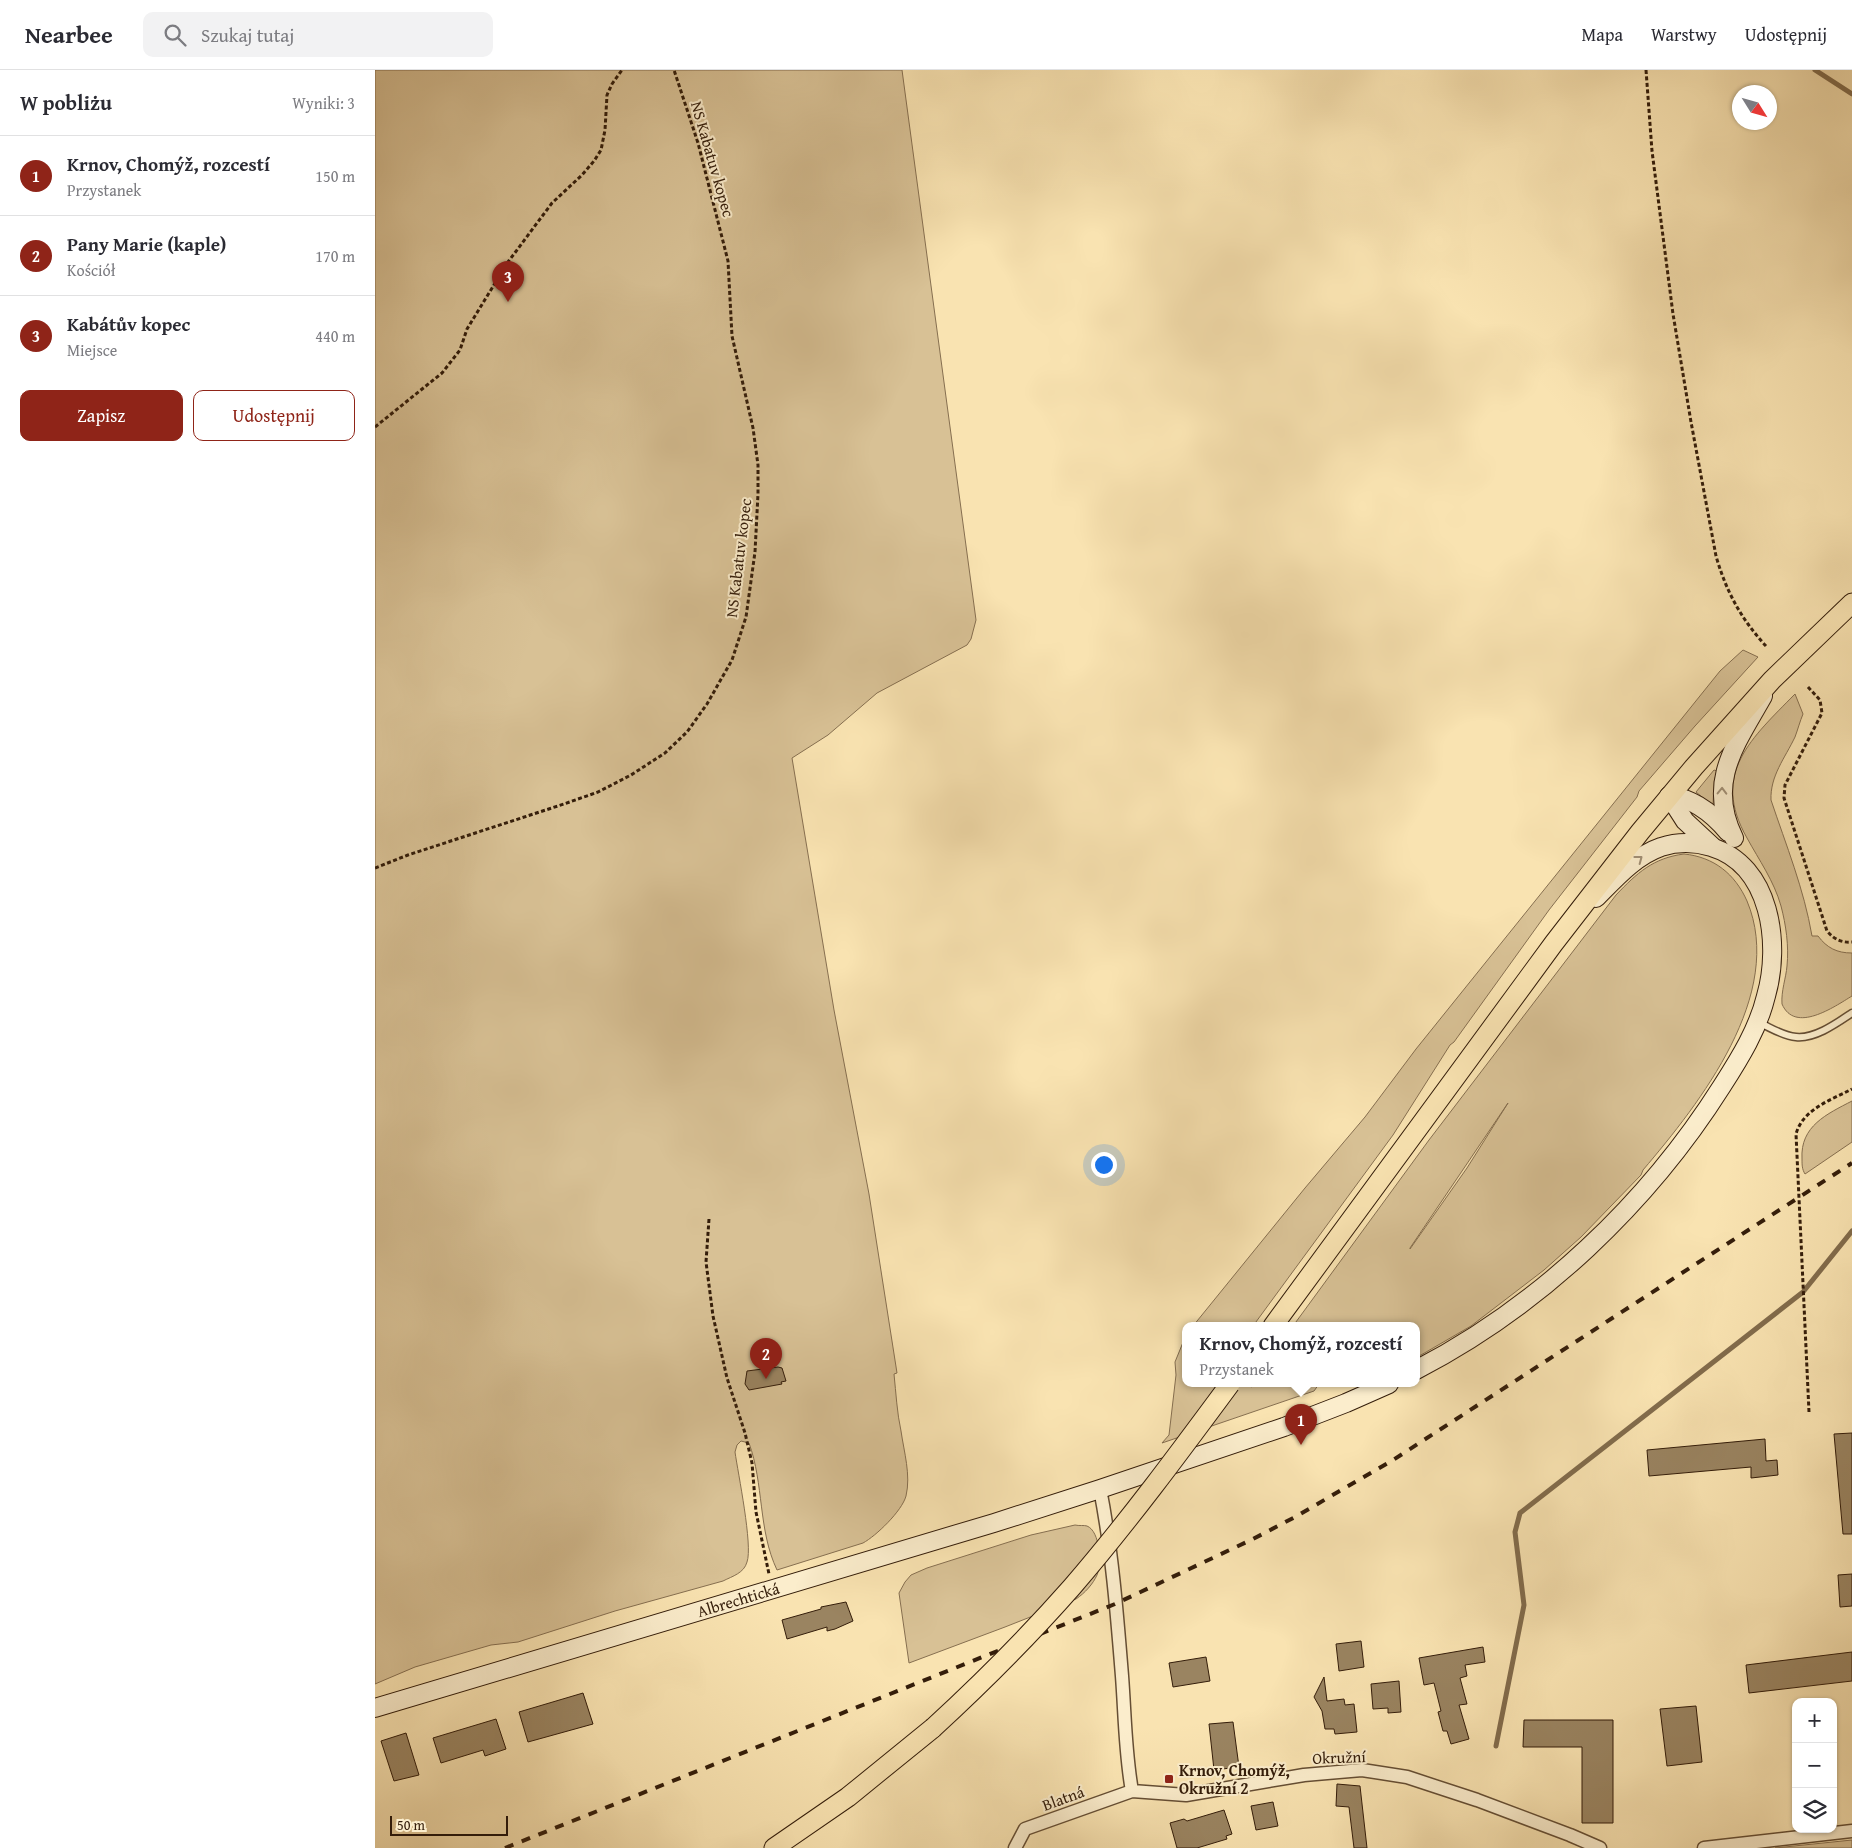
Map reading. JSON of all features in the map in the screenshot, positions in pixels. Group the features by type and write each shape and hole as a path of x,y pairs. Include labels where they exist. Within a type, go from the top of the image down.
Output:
{"main road":[{"path":"1276,1322 1554,943 1669,796 1772,680 1852,603"},
{"path":"1733,838 1726,822 1722,804 1721,792 1725,768 1729,757 1772,680"},
{"path":"1420,1368 1470,1338 1519,1304 1608,1228 1651,1182 1695,1126 1740,1057 1757,1022 1770,979 1773,950 1767,910 1756,884 1751,865 1733,838 1716,820 1699,806 1686,800 1669,796"},
{"path":"1669,796 1685,821 1714,848"},
{"path":"1554,943 1611,883 1646,854 1659,848 1681,843 1703,844 1714,848 1739,862 1756,884"},
{"path":"775,1848 862,1786 933,1728 1003,1661 1072,1587 1131,1515 1229,1387"},
{"name":"Albrechtická","path":"375,1708 994,1523 1284,1427 1382,1387"}],"street":[{"path":"1100,1489 1107,1523 1122,1677 1126,1758 1132,1791"},
{"name":"Okružní","path":"1132,1791 1186,1795 1304,1775 1363,1770 1407,1777 1477,1800 1570,1834 1600,1848"},
{"name":"Blatná","path":"1015,1848 1025,1829 1132,1791"},
{"path":"1704,1848 1852,1831"},
{"path":"1570,1834 1571,1848"}],"lane":[{"path":"1757,1022 1789,1036 1804,1037 1825,1029 1852,1013"}],"path":[{"path":"375,427 442,373 460,350 467,329 508,262 552,203 594,161 601,150 605,130 607,95 622,70"},
{"name":"NS Kabatuv kopec","path":"375,868 598,792 631,775 665,753 687,732 707,704 732,660 745,616 755,552 758,465 753,428 732,336 728,261 698,144 674,70"},
{"path":"1646,70 1652,151 1673,314 1714,546 1721,575 1734,604 1745,622 1766,646"},
{"path":"1808,687 1820,700 1822,713 1785,785 1784,798 1827,931 1840,941 1852,942"},
{"path":"1809,1412 1796,1134 1801,1121 1807,1114 1852,1089"},
{"path":"709,1219 706,1262 713,1316 727,1378 752,1463 756,1512 772,1589"}],"shaded area":[{"path":"375,70 902,70 976,620 971,639 967,645 877,693 828,735 792,758 834,1010 869,1194 897,1373 894,1374 908,1480 904,1502 875,1535 863,1543 777,1570 767,1539 754,1459 749,1443 741,1441 737,1445 735,1452 747,1526 748,1554 746,1566 738,1574 723,1581 615,1611 518,1642 491,1645 415,1667 375,1684"},
{"path":"1743,650 1758,657 1639,791 1637,797 1549,910 1450,1045 1393,1135 1256,1322 1196,1322 1365,1117 1416,1049 1720,671"},
{"path":"1795,694 1803,714 1795,737 1773,783 1771,800 1799,884 1812,936 1818,936 1833,949 1852,953 1852,996 1825,1011 1805,1018 1796,1017 1788,1013 1782,1004 1788,951 1783,913 1774,888 1737,815 1733,794 1735,775 1741,758 1764,726"},
{"path":"1714,770 1717,771 1714,782 1713,806 1696,792"},
{"path":"1684,854 1695,856 1714,863 1730,875 1747,901 1756,937 1755,973 1746,1009 1731,1045 1689,1113 1641,1175 1581,1237 1544,1270 1471,1326 1421,1355 1420,1322 1296,1322 1429,1140 1616,895 1639,873 1663,859","holes":["1508,1103 1467,1168 1410,1248"]},
{"path":"1852,1101 1852,1142 1805,1174 1802,1165 1803,1148 1805,1138 1810,1130 1825,1116"},
{"path":"1182,1345 1182,1387 1317,1387 1314,1391 1162,1443 1169,1435 1176,1375 1175,1362"},
{"path":"1075,1525 1087,1526 1091,1529 1095,1534 1099,1548 1099,1570 1091,1585 1083,1594 1076,1599 909,1663 899,1593 911,1575 927,1568 1031,1535"},
{"path":"1852,1840 1852,1848 1775,1848"}],"building":[{"path":"782,1368 786,1381 781,1382 782,1384 749,1390 745,1384 747,1371"},
{"path":"1852,1433 1852,1534 1843,1534 1834,1434"},
{"path":"1765,1439 1766,1461 1777,1460 1778,1475 1751,1478 1751,1467 1649,1476 1647,1450"},
{"path":"1852,1574 1852,1606 1840,1607 1838,1575"},
{"path":"846,1602 853,1621 835,1629 827,1631 827,1627 787,1639 782,1620 821,1609 821,1607"},
{"path":"1361,1641 1364,1667 1339,1671 1336,1644"},
{"path":"1483,1647 1485,1662 1465,1665 1467,1676 1460,1678 1467,1704 1459,1705 1469,1739 1451,1744 1447,1731 1443,1731 1438,1712 1441,1711 1434,1683 1424,1685 1419,1658"},
{"path":"1852,1652 1852,1681 1749,1693 1746,1665"},
{"path":"1206,1657 1210,1681 1173,1687 1169,1663"},
{"path":"1324,1677 1327,1701 1344,1699 1345,1705 1354,1704 1357,1732 1335,1734 1334,1729 1325,1729 1322,1711 1314,1697"},
{"path":"1399,1681 1401,1712 1388,1713 1388,1708 1373,1709 1371,1684"},
{"path":"583,1693 593,1724 528,1742 519,1712"},
{"path":"1696,1706 1702,1762 1667,1766 1660,1709"},
{"path":"496,1719 506,1749 485,1756 483,1750 441,1763 433,1738"},
{"path":"1524,1720 1613,1720 1613,1823 1582,1823 1582,1747 1523,1747"},
{"path":"1233,1722 1239,1767 1214,1770 1209,1724"},
{"path":"406,1733 419,1775 394,1781 381,1741"},
{"path":"1337,1784 1360,1786 1367,1848 1354,1848 1349,1807 1336,1806"},
{"path":"1273,1802 1278,1826 1256,1830 1251,1806"},
{"path":"1224,1810 1232,1834 1226,1836 1227,1839 1197,1848 1177,1848 1170,1823 1184,1819 1187,1821"}],"waterway":[{"path":"1815,70 1852,94"},
{"path":"1496,1746 1524,1605 1515,1532 1520,1513 1803,1292 1852,1231"}],"railway":[{"path":"505,1848 1115,1604 1253,1539 1393,1460 1852,1163"}],"place":[{"name":"Kabátův kopec","path":"508,302"},
{"name":"Pany Marie (kaple)","path":"766,1379"},
{"name":"Krnov, Chomýž, rozcestí","path":"1301,1445"},
{"name":"Krnov, Chomýž, Okružní 2","path":"1169,1779"}]}
